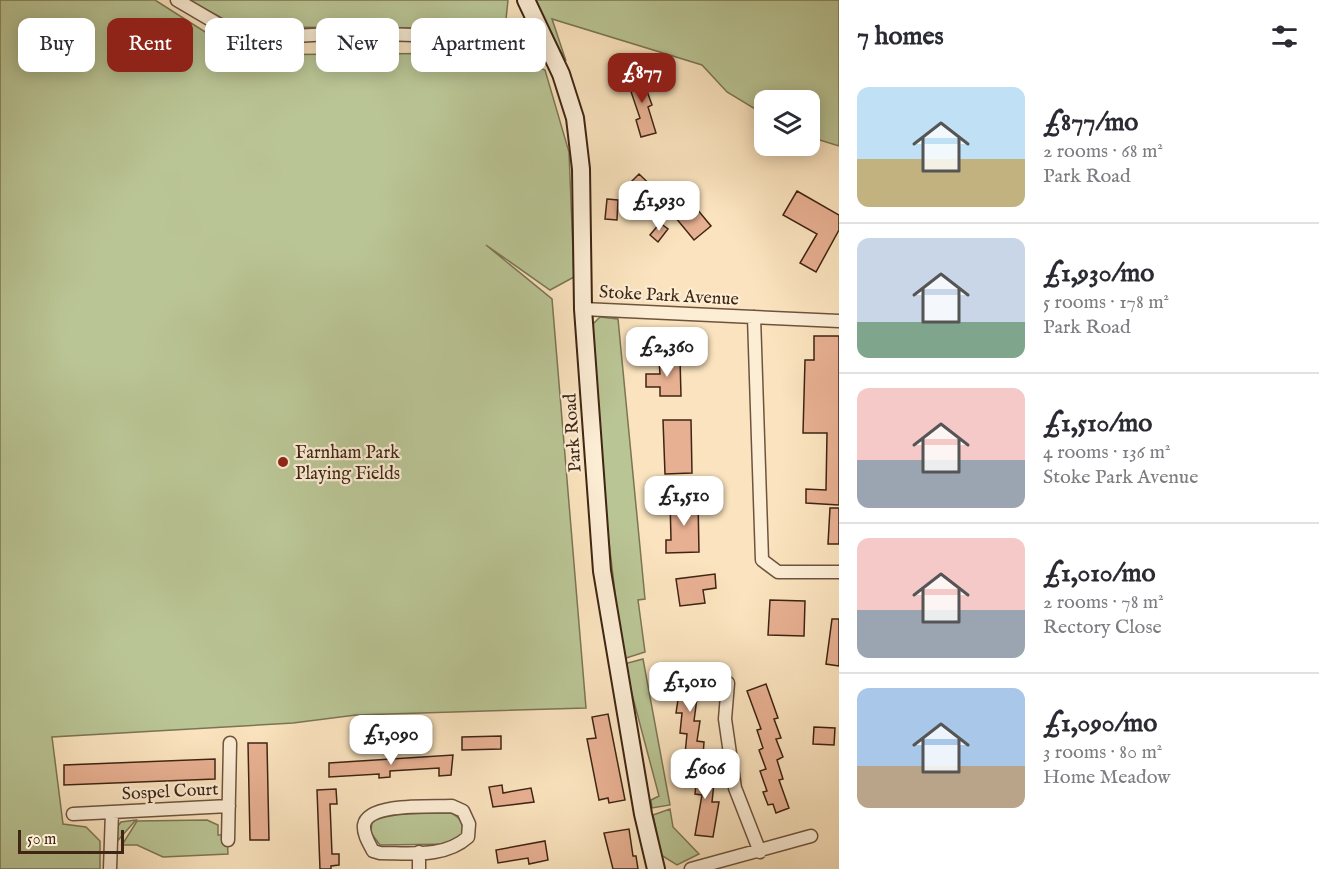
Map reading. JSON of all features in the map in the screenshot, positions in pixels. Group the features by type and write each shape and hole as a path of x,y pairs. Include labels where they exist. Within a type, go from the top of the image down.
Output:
{"main road":[{"name":"Park Road","path":"526,0 534,18"},
{"name":"Park Road","path":"546,45 561,74 575,117 581,169 583,309 602,571 643,814 656,869"}],"street":[{"path":"177,0 223,27 240,33 294,36 360,33 411,35"},
{"name":"Stoke Park Avenue","path":"583,309 839,321"},
{"name":"Stoke Park Avenue","path":"754,317 762,560 778,572 839,572"},
{"path":"728,683 725,719 735,788 760,852"},
{"name":"Sospel Court","path":"228,840 230,743"},
{"name":"Sospel Court","path":"73,814 229,806"},
{"path":"452,806 463,811 469,824 468,837 456,848 419,852 373,851 366,837 364,824 369,815 383,809 452,806"},
{"name":"Sospel Court","path":"110,869 112,812"},
{"path":"691,869 760,852 811,836"},
{"path":"419,852 419,869"}],"green space":[{"name":"Farnham Park Playing Fields","path":"0,0 155,0 183,18 107,18 107,72 193,72 193,24 205,32 205,72 304,72 304,54 316,54 316,72 399,72 399,54 411,54 411,72 546,72 569,152 574,277 550,290 486,245 552,299 586,708 356,715 293,723 52,737 63,824 86,827 100,841 100,869 0,869"},
{"path":"189,0 508,0 506,18 411,18 411,28 399,28 399,18 316,18 316,27 304,27 304,18 222,18"},
{"path":"533,0 839,0 839,146 820,140 820,90 754,90 754,108 727,92 702,65 552,19 566,61 546,24 546,18 543,18"},
{"path":"600,317 618,319 645,599 638,600 645,652 623,659 604,501 591,326"},
{"path":"643,659 670,805 652,808 651,800 659,796 624,664"},
{"path":"670,809 673,827 699,854 677,865 661,855 653,815"},
{"path":"451,813 461,821 463,830 463,834 452,844 380,845 371,833 372,820 381,814"},
{"path":"136,820 113,846 115,830 121,822"},
{"path":"207,820 218,825 218,835 227,835 228,854 163,857 137,845 122,845 137,821"}],"building":[{"path":"640,72 652,105 648,107 656,133 641,137 636,120 640,118 626,77"},
{"path":"639,174 664,198 649,215 623,190"},
{"path":"797,191 839,215 839,230 816,272 800,263 817,234 783,215"},
{"path":"607,199 618,200 617,220 605,219"},
{"path":"682,202 697,209 711,226 694,240 675,217"},
{"path":"660,223 668,229 658,242 650,235"},
{"path":"814,336 839,336 839,505 806,503 806,489 826,490 827,433 803,433 805,360 814,360"},
{"path":"680,359 681,396 660,396 660,387 646,387 646,374 660,374 659,360"},
{"path":"663,420 691,420 692,473 665,474"},
{"path":"698,499 699,552 666,553 666,540 671,540 670,500"},
{"path":"830,508 839,508 839,544 828,544"},
{"path":"715,574 716,588 703,590 705,603 680,606 676,579"},
{"path":"770,600 805,601 804,636 768,635"},
{"path":"832,619 839,619 839,666 826,664"},
{"path":"682,673 700,675 694,721 700,721 697,741 704,742 703,756 685,754 687,734 680,733 682,713 676,713"},
{"path":"766,684 778,718 774,719 781,738 776,739 783,757 777,760 783,779 779,780 789,808 776,813 773,804 768,805 763,792 767,791 760,771 766,769 759,750 763,748 757,730 761,729 747,691"},
{"path":"608,714 625,800 609,803 608,798 599,800 587,739 596,738 592,717"},
{"path":"814,727 835,728 834,745 813,744"},
{"path":"501,736 501,749 462,750 462,737"},
{"path":"248,743 267,743 269,840 250,840"},
{"path":"453,755 451,775 439,776 439,768 390,771 390,777 379,778 379,774 329,777 329,763"},
{"path":"215,759 215,779 64,785 64,765"},
{"path":"692,760 710,762 707,782 714,783 712,802 719,802 713,837 695,835 702,795 695,794 697,774 690,774"},
{"path":"502,785 503,793 531,788 534,802 493,807 489,787"},
{"path":"336,789 337,804 330,804 332,854 339,854 339,865 331,866 331,869 320,869 317,790"},
{"path":"629,829 633,856 636,856 638,869 613,869 604,833"},
{"path":"545,841 548,860 529,864 528,858 498,863 496,850"}],"place":[{"name":"Farnham Park Playing Fields","path":"283,462"}]}
